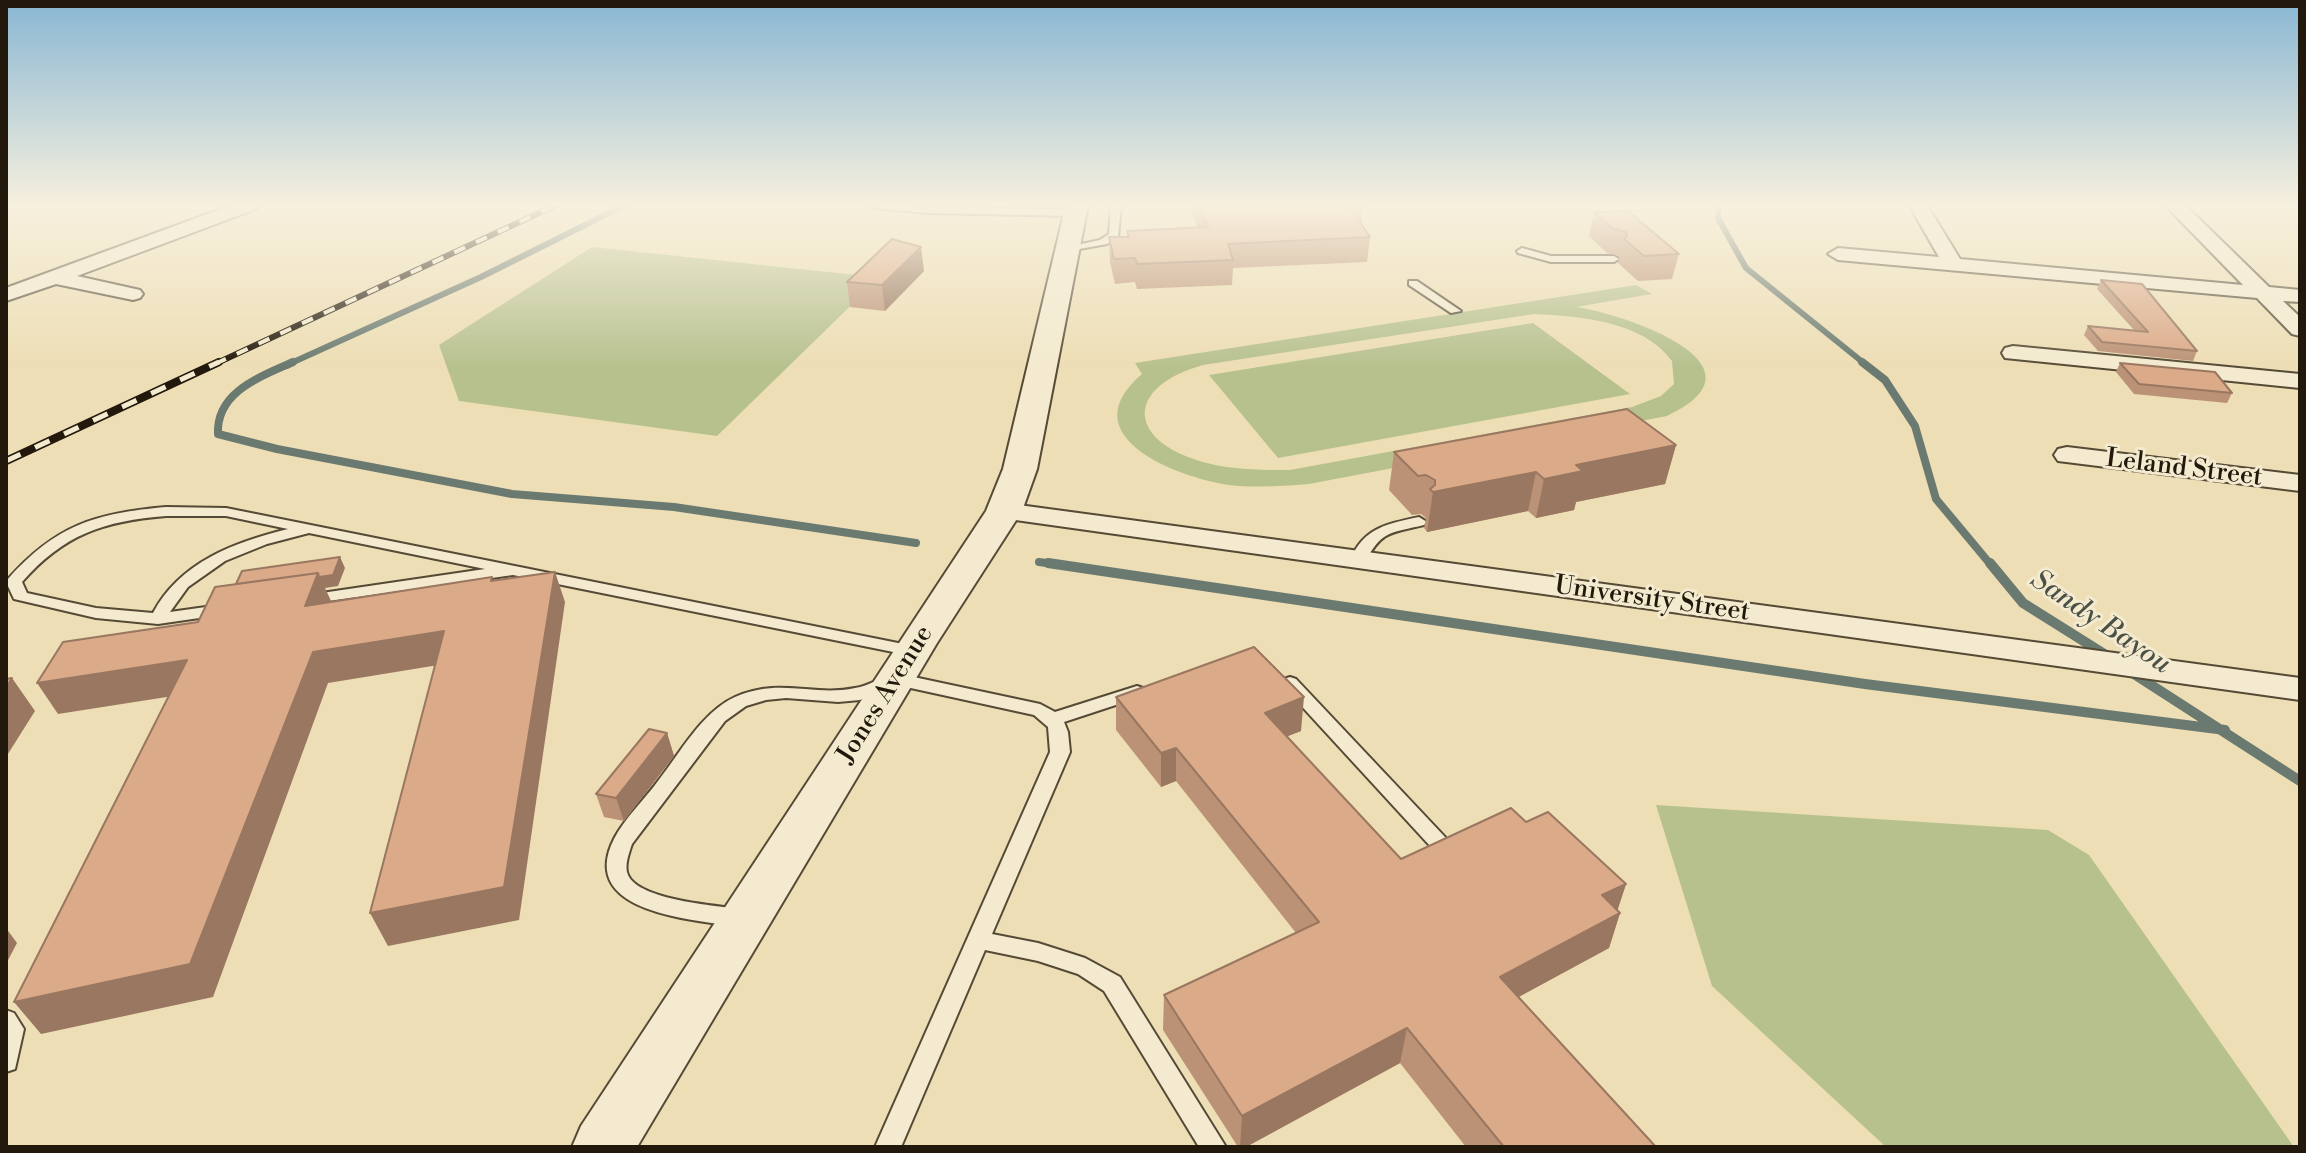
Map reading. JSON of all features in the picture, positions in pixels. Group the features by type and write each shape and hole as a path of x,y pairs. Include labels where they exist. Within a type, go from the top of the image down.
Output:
{"street":[{"path":"6,295 104,259"},
{"name":"Jones Avenue","path":"603,1147 904,665 1004,511 1020,469 1065,259"},
{"path":"1889,259 2300,296"},
{"path":"1950,259 1954,265"},
{"path":"2228,259 2300,329"},
{"path":"6,278 55,277 133,294"},
{"path":"2013,353 2300,381"},
{"name":"Leland Street","path":"2067,455 2300,483"},
{"name":"University Street","path":"1004,511 2300,689"}],"lane":[{"path":"1550,259 1614,259"},
{"path":"1413,283 1455,311"},
{"path":"235,608 158,619 96,613 20,596 14,582 30,559 65,535 115,516 165,509 226,512 514,570 904,665 1040,710 1055,718 1061,734 1060,752 888,1147"},
{"path":"1359,559 1363,545 1370,537 1419,522"},
{"path":"158,619 166,599 203,567 258,541 310,529"},
{"path":"297,600 514,570"},
{"path":"745,919 648,901 630,893 618,879 616,862 623,841 718,717 740,702 764,694 786,692 838,696 860,694 904,665"},
{"path":"1273,666 1438,842"},
{"path":"1055,718 1153,686"},
{"path":"978,940 1038,952 1085,967 1112,984 1213,1147"},
{"path":"6,1020 12,1029 6,1061"}],"green space":[{"path":"574,259 704,259 866,276 873,284 717,436 459,401 439,345"},
{"path":"1636,285 1652,294 1576,307 1626,320 1681,345 1699,361 1706,378 1697,397 1667,416 1309,484 1249,486 1229,485 1183,473 1138,450 1123,434 1117,416 1123,396 1142,374 1135,363","holes":["1534,314 1609,323 1645,337 1672,361 1674,384 1661,396 1632,407 1290,470 1257,470 1203,462 1160,441 1149,427 1145,414 1148,400 1159,386 1203,365"]},
{"path":"1533,323 1630,394 1278,458 1209,375"},
{"path":"1656,805 2048,830 2089,855 2294,1147 1886,1147 1712,986"}],"building":[{"path":"871,259 909,259 882,285 847,282"},
{"path":"1135,259 1233,260 1137,264"},
{"path":"2101,280 2142,284 2197,351 2102,342 2088,326 2148,332"},
{"path":"2120,363 2215,372 2232,393 2139,384"},
{"path":"1627,409 1676,445 1576,465 1583,471 1544,479 1536,472 1433,492 1430,489 1435,485 1435,480 1426,475 1418,476 1394,452"},
{"path":"340,557 333,575 319,577 318,573 236,584 242,571"},
{"path":"555,572 504,887 370,913 444,631 313,652 190,964 14,1002 187,660 37,683 63,642 198,622 215,587 318,573 305,606 492,577 491,581"},
{"path":"1254,647 1304,697 1265,713 1401,859 1511,808 1526,822 1548,812 1626,884 1602,895 1620,913 1500,977 1656,1147 1504,1147 1407,1028 1242,1116 1164,995 1319,922 1176,748 1161,753 1116,697"},
{"path":"649,729 667,733 616,798 596,794"}],"waterway":[{"path":"289,364 517,259"},
{"name":"Sandy Bayou","path":"1741,259 1746,268 1865,364"},
{"path":"293,362 254,380 232,397 219,419 218,434 277,449 512,494 674,507 916,543"},
{"name":"Sandy Bayou","path":"1862,362 1885,380 1915,426 1936,499 1991,565"},
{"path":"1039,562 1061,565"},
{"path":"1048,563 1865,684 2220,729"},
{"name":"Sandy Bayou","path":"1990,563 2023,603 2109,657"},
{"name":"Sandy Bayou","path":"2131,672 2220,729"},
{"name":"Sandy Bayou","path":"2220,729 2225,730"},
{"name":"Sandy Bayou","path":"2220,729 2300,781"}],"railway":[{"path":"215,364 441,259"},
{"path":"6,461 219,362"}]}
